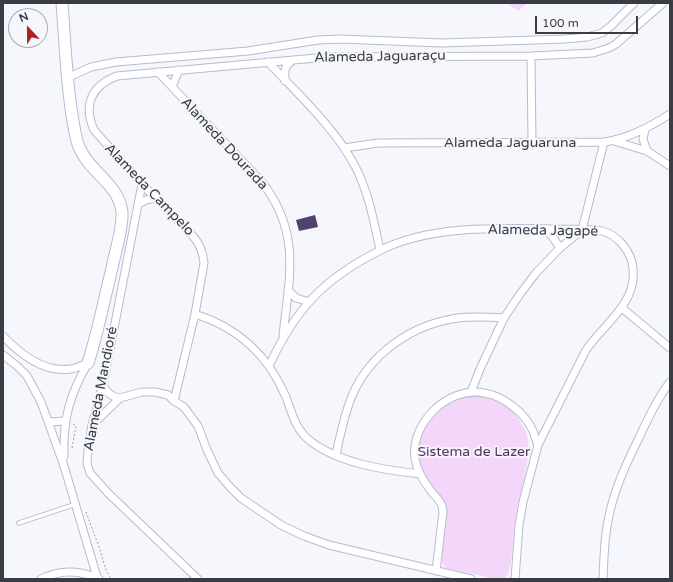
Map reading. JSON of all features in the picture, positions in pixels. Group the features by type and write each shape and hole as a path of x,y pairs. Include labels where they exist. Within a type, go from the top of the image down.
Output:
{"street":[{"path":"62,3 67,78 75,135 82,155 114,190 122,214 119,237 94,344 88,363 71,396 65,424 64,466"},
{"path":"67,78 92,67 116,62 248,51 318,40 340,39 442,42 566,39 587,37 602,33 634,3"},
{"name":"Alameda Jaguaraçu","path":"90,100 102,83 117,76 179,70 328,57 531,56 593,53 609,48 629,33 663,3"},
{"path":"531,56 532,142"},
{"path":"285,81 285,69 287,63 292,60"},
{"path":"268,62 330,129 356,168 365,189 380,250"},
{"path":"172,87 179,70"},
{"name":"Alameda Dourada","path":"158,72 262,182 270,192 283,219 288,235 290,276 282,339"},
{"name":"Alameda Campelo","path":"90,100 88,109 89,120 94,130 142,184 196,240 203,255 204,263 195,314 174,401"},
{"name":"Alameda Jaguaruna","path":"344,148 378,143 614,141 645,129 670,114"},
{"path":"645,129 643,139 647,151"},
{"path":"614,141 647,151 670,166"},
{"path":"471,392 504,318 536,273 560,248 582,230 604,142"},
{"name":"Alameda Mandioré","path":"142,184 103,385 92,425 87,463 90,473 108,493 198,579"},
{"path":"139,204 146,200 157,198"},
{"path":"544,229 552,236 560,248"},
{"name":"Alameda Jagapé","path":"269,366 289,327 309,302 328,283 380,250 418,237 466,230 582,230 602,231 610,234 624,246 630,257 633,269 633,283 629,297 622,308 595,337 586,350 538,445 523,502 519,525 515,579"},
{"path":"288,290 296,298 309,302"},
{"path":"622,308 670,348"},
{"path":"195,314 212,319 235,333 254,348 269,366 284,394 292,417 302,433 318,446 336,456 351,461 394,471 420,474"},
{"path":"336,456 346,411 352,395 373,362 387,350 403,337 440,321 475,317 504,318"},
{"path":"3,336 25,355 47,367 70,369 88,363"},
{"path":"3,355 27,376 37,393 64,466 98,578"},
{"path":"603,579 604,542 616,488 652,409 670,382"},
{"path":"103,385 106,391 116,398 142,392 155,392 168,395 184,407 198,426 218,473 241,498 281,525 304,536 329,545 471,579"},
{"path":"436,571 443,512 440,502 420,474 415,459 417,437 429,414 451,398 471,392 496,396 515,409 524,418 532,430 538,445"},
{"path":"92,425 120,398"},
{"path":"49,422 65,424"},
{"path":"78,572 85,569 92,557"},
{"path":"42,579 55,574 67,572 78,572 98,578"}],"lane":[{"path":"20,523 76,504"}],"path":[{"path":"65,424 73,424 76,426 71,453"},
{"path":"83,506 106,570 111,579"}],"green space":[{"path":"507,3 527,3 518,11"},
{"name":"Sistema de Lazer","path":"479,395 505,405 513,412 527,433 528,439 528,457 515,523 510,568 508,575 503,579 494,579 446,568 443,565 441,560 446,508 423,473 418,456 419,442 424,427 432,416 444,405 460,399"}],"building":[{"path":"315,215 318,227 299,231 296,220"}]}
